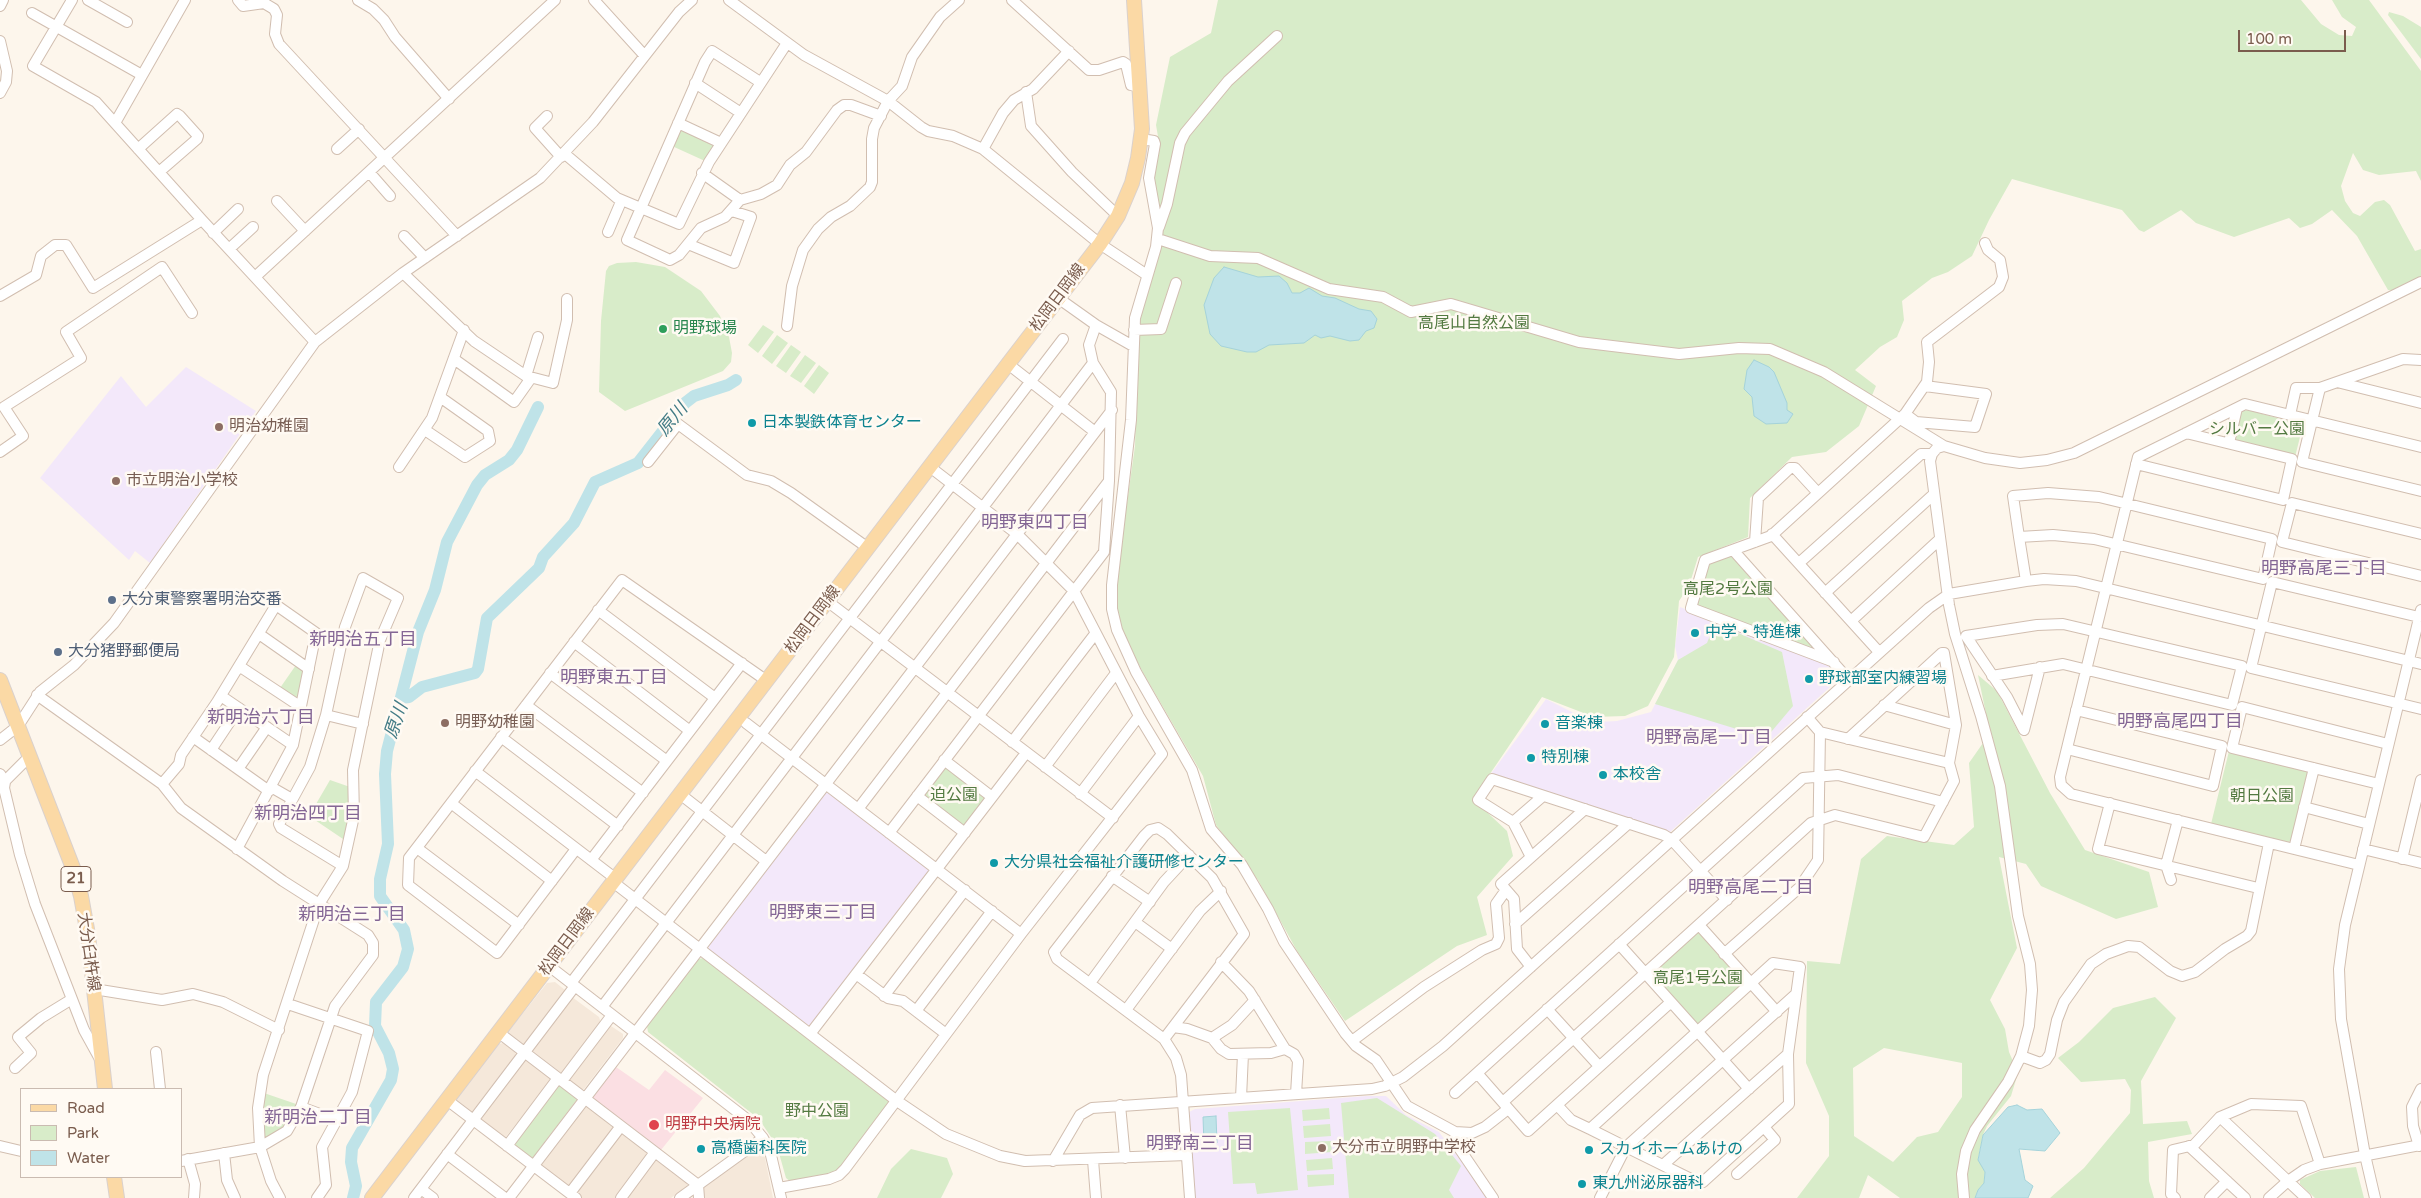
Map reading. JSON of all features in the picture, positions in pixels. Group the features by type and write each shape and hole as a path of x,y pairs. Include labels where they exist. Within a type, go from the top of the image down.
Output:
{"main road":[{"name":"松岡日岡線","path":"372,1198 1100,244 1118,216 1132,183 1141,139 1140,87 1134,0"},
{"name":"大分臼杵線","path":"0,680 73,868 81,896 105,1088"},
{"path":"114,1178 117,1198"}],"street":[{"path":"0,6 3,0"},
{"path":"72,0 33,66 96,102 213,233 315,342"},
{"path":"88,0 127,22"},
{"path":"115,123 185,0"},
{"path":"238,0 243,6 265,1 274,9 277,15 276,40 457,236"},
{"path":"358,0 373,9 384,20 395,37 448,99"},
{"path":"255,277 555,0"},
{"path":"594,0 644,55"},
{"path":"0,740 18,726 37,695 74,665 114,623 315,342 403,273 540,178 563,156 593,122 644,55 679,12 692,0"},
{"path":"729,0 788,43 821,64 888,100 928,131 953,136 984,149 1100,244 1147,275"},
{"path":"787,326 792,286 803,250 818,229 830,217 850,206 870,187 872,182 872,133 888,100 902,86 912,57 940,17 959,0"},
{"path":"1012,0 1089,70 1099,70 1123,62 1126,64 1131,85 1140,87"},
{"path":"32,13 142,75"},
{"path":"1277,36 1228,81 1185,133 1177,156 1167,204 1134,330 1134,373 1130,428 1112,585 1112,609 1117,630 1136,672 1192,770 1211,829 1242,865 1268,909 1284,942 1352,1042 1376,1060 1407,1106 1455,1132 1472,1133 1485,1127 1574,1038 1811,823 1835,816 1924,837 1954,781 1949,763 1956,725 1944,653 1848,738"},
{"path":"0,41 6,82 0,93"},
{"path":"547,116 535,128 563,156 617,198 679,224 702,173 760,82 788,43"},
{"path":"760,82 712,51 695,83 627,240 670,260 679,256 701,228 716,223 732,211 740,200 773,189 790,165 806,152 829,119 844,106 866,109 881,116"},
{"path":"984,149 1003,113 1014,100 1026,92 1069,51"},
{"path":"695,83 741,113"},
{"path":"1026,92 1031,126 1072,172 1118,216"},
{"path":"138,149 177,114 180,116 198,136 197,139 159,172"},
{"path":"678,123 721,143"},
{"path":"337,149 359,129"},
{"path":"1141,139 1154,141 1155,144 1149,178 1158,233"},
{"path":"368,172 390,196"},
{"path":"702,173 740,200"},
{"path":"277,202 305,231"},
{"path":"608,232 620,204"},
{"path":"213,233 238,209"},
{"path":"688,244 734,263 751,217 732,211"},
{"path":"0,296 36,275 41,256 55,245 66,245 93,288 202,220"},
{"path":"229,250 253,226"},
{"path":"1158,233 1210,256 1258,258 1329,289 1383,298 1411,312 1451,304 1579,342 1679,354 1739,348 1770,349 1824,372 1902,416 1944,446 1985,458 2015,463 2047,460 2074,453 2421,282"},
{"path":"404,236 425,258"},
{"path":"1834,662 1691,608 1705,560 1772,534 1902,416 1925,386 1929,362 1927,342 1999,287 2004,277 2000,260 1988,250 1985,244"},
{"path":"127,267 138,282"},
{"path":"0,452 22,436 4,406 81,358 66,332 162,267 192,313"},
{"path":"403,273 474,341 528,377 553,382 566,320 567,299"},
{"path":"1134,330 1160,329 1176,283"},
{"path":"1058,298 1096,325 1133,346"},
{"path":"889,833 1104,552 1112,410 1111,392 1094,363 1088,345 1096,325"},
{"path":"399,467 425,430 440,397 464,330"},
{"path":"454,359 514,402 528,377 537,336"},
{"path":"414,1198 524,1052 635,899 1063,339"},
{"path":"2290,415 2296,388 2320,388 2403,359 2421,360"},
{"path":"602,1007 1094,363"},
{"path":"1008,364 1095,432"},
{"path":"2337,382 2421,402"},
{"path":"1902,416 1916,422 1975,427 1986,394 1925,386"},
{"path":"2320,388 2302,462 2421,491"},
{"path":"425,430 465,457 490,441 488,431 440,397"},
{"path":"2359,865 2071,794 2063,789 2060,776 2138,457 2245,404 2421,447"},
{"path":"2229,444 2237,408"},
{"path":"509,1198 1112,410"},
{"path":"648,462 678,424 747,475 771,481 791,493 868,548"},
{"path":"2136,464 2282,500 2292,460 2186,433"},
{"path":"1944,446 1937,448 1930,460 1955,634 1981,716 2001,793 2018,916 2030,964 2031,1010 2020,1056 2008,1082 1970,1140 1963,1163 1964,1198"},
{"path":"1799,563 1921,454 1932,454"},
{"path":"549,966 741,1114 763,1138 773,1158 780,1193 828,1179 839,1175 897,1101 1021,934 1162,754 1116,674 1074,591 1017,534 930,467"},
{"path":"1755,542 1758,498 1790,468 1795,468 1818,494"},
{"path":"858,809 1109,481"},
{"path":"2019,536 2069,536 2117,544 2263,580 2272,539 2127,503 2084,495 2048,493 2013,496 2019,536 2026,581"},
{"path":"1825,592 1934,494"},
{"path":"2421,534 2292,503 2282,542 2421,576"},
{"path":"1772,534 1879,652"},
{"path":"1851,621 1940,539"},
{"path":"1734,550 1849,680"},
{"path":"280,1198 271,1181 260,1147 258,1108 263,1076 320,904 343,866 354,816 353,770 380,640 398,598 363,578 345,627 326,715 310,767 279,824 281,828 343,866"},
{"path":"1053,1161 1080,1115 1092,1108 1379,1088 1391,1084 1415,1069 1531,967 1879,652 1929,608 1949,594 2026,581 2066,579 2106,587 2421,664"},
{"path":"576,849 497,953 408,885 409,858 622,580 628,582 766,681"},
{"path":"2375,1198 2365,1155 2338,994 2341,947 2359,865 2388,744 2398,704 2409,660 2420,614 2272,582 2251,668 2398,704 2421,709"},
{"path":"827,601 1112,818"},
{"path":"162,784 174,771 181,755 221,696 276,605 316,633 294,745 237,849"},
{"path":"598,610 715,698"},
{"path":"1992,676 2040,667 2059,664 2232,705 2242,666 2096,630 2055,624 1966,636 2024,730 2040,667"},
{"path":"258,634 308,669"},
{"path":"1012,742 1095,634"},
{"path":"574,642 690,730"},
{"path":"592,860 742,663"},
{"path":"240,666 301,707"},
{"path":"550,673 667,761"},
{"path":"1045,767 1116,674"},
{"path":"37,695 162,784 181,808 237,849 368,935 374,947 372,955 340,998 330,1018 301,1107 287,1131 260,1147 185,1160 195,1184 194,1198"},
{"path":"221,696 294,745"},
{"path":"526,704 643,793"},
{"path":"1884,705 1956,725"},
{"path":"2379,784 2232,748 2242,707 2388,744"},
{"path":"211,750 239,708"},
{"path":"2067,750 2213,786 2215,778 2222,746 2076,710"},
{"path":"326,715 363,724"},
{"path":"1080,794 1139,716"},
{"path":"1808,717 1820,732 1949,763"},
{"path":"746,723 1021,934"},
{"path":"238,769 267,727"},
{"path":"1724,954 1799,888 1818,860 1820,732"},
{"path":"501,737 618,826"},
{"path":"193,738 270,789 292,799"},
{"path":"810,1034 1026,752"},
{"path":"30,756 2,781 20,855 35,904 84,1030 102,1062"},
{"path":"944,760 992,797"},
{"path":"2294,849 2314,768"},
{"path":"475,772 592,860 635,899 897,1101 946,1134 972,1146 1017,1159 1053,1161 1187,1155"},
{"path":"1455,1093 1803,778 1838,775 1943,802"},
{"path":"1531,857 1513,822 1478,800 1492,779 1664,834 1701,870 1727,900"},
{"path":"2402,859 2421,780"},
{"path":"680,794 766,861"},
{"path":"917,796 965,833"},
{"path":"1513,822 1543,796"},
{"path":"451,803 552,881"},
{"path":"2110,803 2098,849 2258,888"},
{"path":"2304,807 2369,824"},
{"path":"1531,967 1516,949 1514,899 1500,884 1584,809"},
{"path":"2172,880 2166,865 2178,820"},
{"path":"1515,924 1628,823"},
{"path":"1164,1039 1244,934 1212,878 1167,834 1161,829 1154,829 1144,836 1054,952 1057,959 1164,1039 1179,1068 1190,1198"},
{"path":"2020,1056 2040,1063 2046,1060 2050,1054 2057,1020 2064,1002 2094,961 2120,948 2134,945 2144,950 2176,974 2182,976 2195,972 2210,959 2250,934 2258,888 2269,843"},
{"path":"417,848 519,925"},
{"path":"2363,849 2421,863"},
{"path":"1090,983 1150,902 1189,855"},
{"path":"1112,876 1150,902"},
{"path":"884,996 964,890"},
{"path":"1352,1042 1424,987 1482,950 1496,944 1499,938 1496,904 1506,890"},
{"path":"1126,1010 1200,911 1221,891"},
{"path":"916,1011 992,911"},
{"path":"1135,922 1172,948"},
{"path":"1698,925 1777,1012"},
{"path":"1619,944 1749,1089"},
{"path":"1221,962 1238,978 1255,1000 1285,1049 1294,1054 1298,1061 1296,1094"},
{"path":"1556,1105 1571,1120 1697,1182 1704,1182 1789,1104 1788,1054 1800,967 1773,963 1590,1129"},
{"path":"856,974 884,996 903,1001 946,1034"},
{"path":"94,989 162,1000 193,994 223,1002 279,1030"},
{"path":"1600,1198 1626,1147 1796,994"},
{"path":"15,1068 31,1053 18,1038 41,1018 72,999"},
{"path":"1212,1038 1232,1025 1255,1000"},
{"path":"1477,1073 1528,1131 1671,1002"},
{"path":"288,1004 368,1032 352,1092 322,1147 326,1187 317,1198"},
{"path":"1548,1009 1599,1066"},
{"path":"507,1146 612,1015"},
{"path":"1173,1027 1187,1029 1212,1038 1226,1053 1270,1053 1285,1049"},
{"path":"498,1032 698,1185 699,1198"},
{"path":"156,1052 160,1088"},
{"path":"1241,1098 1243,1054"},
{"path":"1664,1165 1788,1054"},
{"path":"2269,1198 2304,1170 2320,1164 2420,1146 2413,1126 2412,1107 2421,1089"},
{"path":"446,1100 574,1197 621,1126"},
{"path":"2175,1198 2171,1194 2173,1150 2194,1144 2220,1117 2251,1104 2301,1106 2320,1164"},
{"path":"1120,1105 1124,1158"},
{"path":"301,1107 336,1120"},
{"path":"2220,1117 2306,1198"},
{"path":"1734,1154 1741,1170 1774,1140 1764,1127"},
{"path":"1455,1132 1457,1145 1493,1198"},
{"path":"680,1198 763,1138"},
{"path":"0,1146 20,1151"},
{"path":"2189,1146 2245,1198"},
{"path":"621,1198 655,1152"},
{"path":"224,1154 227,1180 235,1198"},
{"path":"447,1154 505,1198"},
{"path":"1093,1160 1096,1198"},
{"path":"2210,1198 2226,1181"},
{"path":"421,1189 433,1198"}],"shaded area":[{"path":"186,367 256,411 150,563 135,551 129,560 40,478 121,376 146,407"},
{"path":"1680,607 1831,665 1841,674 1840,678 1670,832 1490,775 1546,699 1584,718 1598,722 1617,721 1651,712 1678,660 1675,646"},
{"path":"824,793 830,793 930,869 930,872 813,1024 808,1025 709,950 708,945"},
{"path":"555,982 565,990 565,994 526,1046 522,1047 509,1038 508,1032 547,983"},
{"path":"572,997 599,1017 601,1023 563,1072 560,1072 533,1051 532,1046"},
{"path":"607,1026 611,1026 623,1034 623,1038 584,1089 579,1091 567,1081"},
{"path":"503,1043 515,1052 516,1055 471,1113 454,1101 499,1044"},
{"path":"526,1058 550,1077 550,1081 505,1138 477,1120"},
{"name":"明野中央病院","path":"616,1067 649,1090 665,1070 703,1098 661,1150 593,1099 592,1096"},
{"name":"大分市立明野中学校","path":"1386,1096 1406,1115 1439,1132 1489,1198 1195,1198 1189,1112 1195,1109"},
{"path":"587,1106 614,1128 570,1188 539,1167 582,1107"},
{"path":"622,1131 648,1151 648,1154 615,1198 579,1198 575,1191"},
{"path":"758,1145 765,1158 773,1198 701,1198 704,1185"},
{"path":"656,1159 687,1183 687,1186 671,1198 621,1198"}],"green space":[{"name":"高尾山自然公園","path":"1218,0 2301,0 2321,24 2339,35 2352,36 2356,27 2342,17 2332,0 2369,0 2421,71 2421,181 2416,171 2379,175 2363,170 2353,153 2341,186 2345,201 2353,213 2360,216 2375,202 2384,200 2390,205 2415,251 2421,249 2421,278 2395,291 2388,290 2357,236 2332,210 2312,224 2300,228 2289,218 2234,237 2196,223 2181,210 2144,232 2139,230 2122,210 2012,179 1989,220 1972,256 1948,272 1932,278 1902,301 1904,320 1897,337 1880,347 1855,370 1876,386 1859,426 1826,452 1792,457 1750,498 1748,537 1698,557 1689,586 1679,601 1674,657 1648,706 1625,716 1594,717 1542,697 1473,799 1507,831 1513,856 1477,897 1487,935 1457,946 1345,1021 1297,951 1258,880 1216,825 1203,776 1141,669 1120,627 1115,588 1135,446 1138,326 1160,246 1153,176 1160,148 1156,125 1170,57 1211,33"},
{"path":"2389,12 2403,16 2421,27 2421,59 2388,15"},
{"path":"679,129 716,145 705,161 672,146"},
{"name":"明野球場","path":"636,262 665,267 701,291 720,316 729,337 732,353 731,362 723,371 625,411 599,392 601,321 606,271 609,266 617,263"},
{"path":"763,325 774,332 758,353 748,345"},
{"path":"777,335 788,343 772,364 762,356"},
{"path":"791,345 801,352 786,373 776,366"},
{"path":"805,355 816,363 801,383 790,376"},
{"path":"819,365 829,373 814,394 804,386"},
{"name":"シルバー公園","path":"2248,410 2303,425 2295,457 2231,441 2239,412"},
{"name":"高尾2号公園","path":"1730,554 1820,652 1697,608 1695,604 1708,562"},
{"path":"1715,623 1782,652 1793,706 1766,738 1655,704 1678,660 1707,643"},
{"path":"296,665 304,673 298,697 295,699 280,688"},
{"path":"1978,675 1997,691 2050,793 2085,850 2149,872 2158,907 2116,919 2041,886 2026,864 1999,857 2017,948 1990,1000 2005,1029 2009,1052 2018,1073 2011,1096 1987,1126 1983,1135 1978,1159 1985,1172 1984,1183 1978,1190 1975,1198 1900,1198 1868,1175 1859,1198 1797,1198 1829,1156 1829,1116 1806,1063 1807,961 1840,964 1861,859 1887,836 1954,845 1974,827 1969,763 1990,733","holes":["1884,1048 1962,1063 1962,1097 1938,1132 1917,1137 1893,1162 1854,1136 1853,1068"]},
{"name":"朝日公園","path":"2229,751 2311,771 2293,840 2288,842 2211,824"},
{"name":"迫公園","path":"947,766 986,798 965,826 961,826 922,794"},
{"path":"330,780 350,787 351,817 348,839 343,839 309,816"},
{"name":"高尾1号公園","path":"1697,931 1744,981 1744,984 1699,1025 1696,1025 1651,975"},
{"name":"野中公園","path":"703,958 888,1099 890,1104 842,1166 833,1174 791,1182 786,1178 777,1146 759,1119 648,1032 647,1026 698,959"},
{"path":"2155,997 2176,1018 2141,1081 2143,1124 2187,1121 2192,1134 2148,1142 2149,1181 2154,1198 2050,1198 2084,1168 2130,1113 2131,1090 2125,1079 2081,1082 2058,1058 2079,1042 2113,1008"},
{"path":"560,1084 578,1098 531,1160 513,1146 557,1085"},
{"path":"264,1093 299,1105 282,1131 265,1138 262,1116"},
{"path":"1377,1098 1435,1134 1461,1166 1449,1190 1454,1198 1349,1198 1341,1103"},
{"path":"1290,1108 1298,1190 1257,1194 1255,1183 1233,1184 1228,1112"},
{"path":"1329,1108 1330,1119 1303,1121 1302,1110"},
{"path":"1330,1124 1331,1136 1304,1138 1303,1126"},
{"path":"1331,1141 1332,1152 1305,1154 1305,1142"},
{"path":"911,1149 947,1158 953,1174 941,1198 877,1198 891,1169"},
{"path":"1332,1158 1333,1169 1307,1171 1306,1160"},
{"path":"2356,1167 2364,1198 2315,1198 2300,1184 2300,1180 2320,1171"},
{"path":"1334,1174 1334,1185 1308,1187 1307,1175"}],"water":[{"path":"1224,267 1258,277 1279,276 1287,283 1292,293 1300,293 1309,288 1322,296 1335,298 1359,309 1371,311 1377,319 1374,328 1366,331 1359,340 1350,341 1330,336 1321,338 1315,335 1304,343 1269,345 1256,352 1247,352 1221,346 1210,334 1204,305 1214,278"},
{"path":"1754,360 1769,367 1774,372 1787,403 1787,410 1793,414 1787,423 1766,424 1754,416 1752,397 1744,389 1747,370"},
{"path":"2017,1105 2027,1110 2042,1109 2060,1133 2045,1151 2019,1149 2025,1180 2033,1186 2028,1198 1975,1198 1978,1190 1984,1183 1985,1172 1978,1160 1983,1135 2008,1107"},
{"path":"1216,1116 1217,1143 1204,1144 1203,1117"}],"waterway":[{"name":"原川","path":"401,698 409,697 422,687 475,673 478,669 487,618 539,568 543,557 574,523 595,482 638,463 685,403 694,396 728,385 736,380"},
{"name":"原川","path":"353,1198 356,1186 351,1162 352,1148 391,1080 393,1069 389,1053 375,1026 376,1002 403,967 408,949 404,930 380,896 380,879 388,844 385,774 387,751 418,632 435,590 447,542 477,485 485,475 509,460 517,450 538,407"}],"place":[{"name":"明野球場","path":"663,329"},
{"name":"日本製鉄体育センター","path":"752,423"},
{"name":"明治幼稚園","path":"219,427"},
{"name":"市立明治小学校","path":"116,481"},
{"name":"大分東警察署明治交番","path":"112,600"},
{"name":"中学・特進棟","path":"1695,633"},
{"name":"大分猪野郵便局","path":"58,652"},
{"name":"野球部室内練習場","path":"1809,679"},
{"name":"明野幼稚園","path":"445,723"},
{"name":"音楽棟","path":"1545,724"},
{"name":"特別棟","path":"1531,758"},
{"name":"本校舎","path":"1603,775"},
{"name":"大分県社会福祉介護研修センター","path":"994,863"},
{"name":"明野中央病院","path":"654,1125"},
{"name":"大分市立明野中学校","path":"1322,1148"},
{"name":"高橋歯科医院","path":"701,1149"},
{"name":"スカイホームあけの","path":"1589,1150"},
{"name":"東九州泌尿器科","path":"1582,1184"}],"district":[{"name":"明野東四丁目","path":"1035,523"},
{"name":"明野高尾三丁目","path":"2324,569"},
{"name":"新明治五丁目","path":"363,640"},
{"name":"明野東五丁目","path":"614,678"},
{"name":"新明治六丁目","path":"261,718"},
{"name":"明野高尾四丁目","path":"2180,722"},
{"name":"明野高尾一丁目","path":"1709,738"},
{"name":"新明治四丁目","path":"308,814"},
{"name":"明野高尾二丁目","path":"1751,888"},
{"name":"明野東三丁目","path":"823,913"},
{"name":"新明治三丁目","path":"352,915"},
{"name":"新明治二丁目","path":"318,1118"},
{"name":"明野南三丁目","path":"1200,1144"}]}
